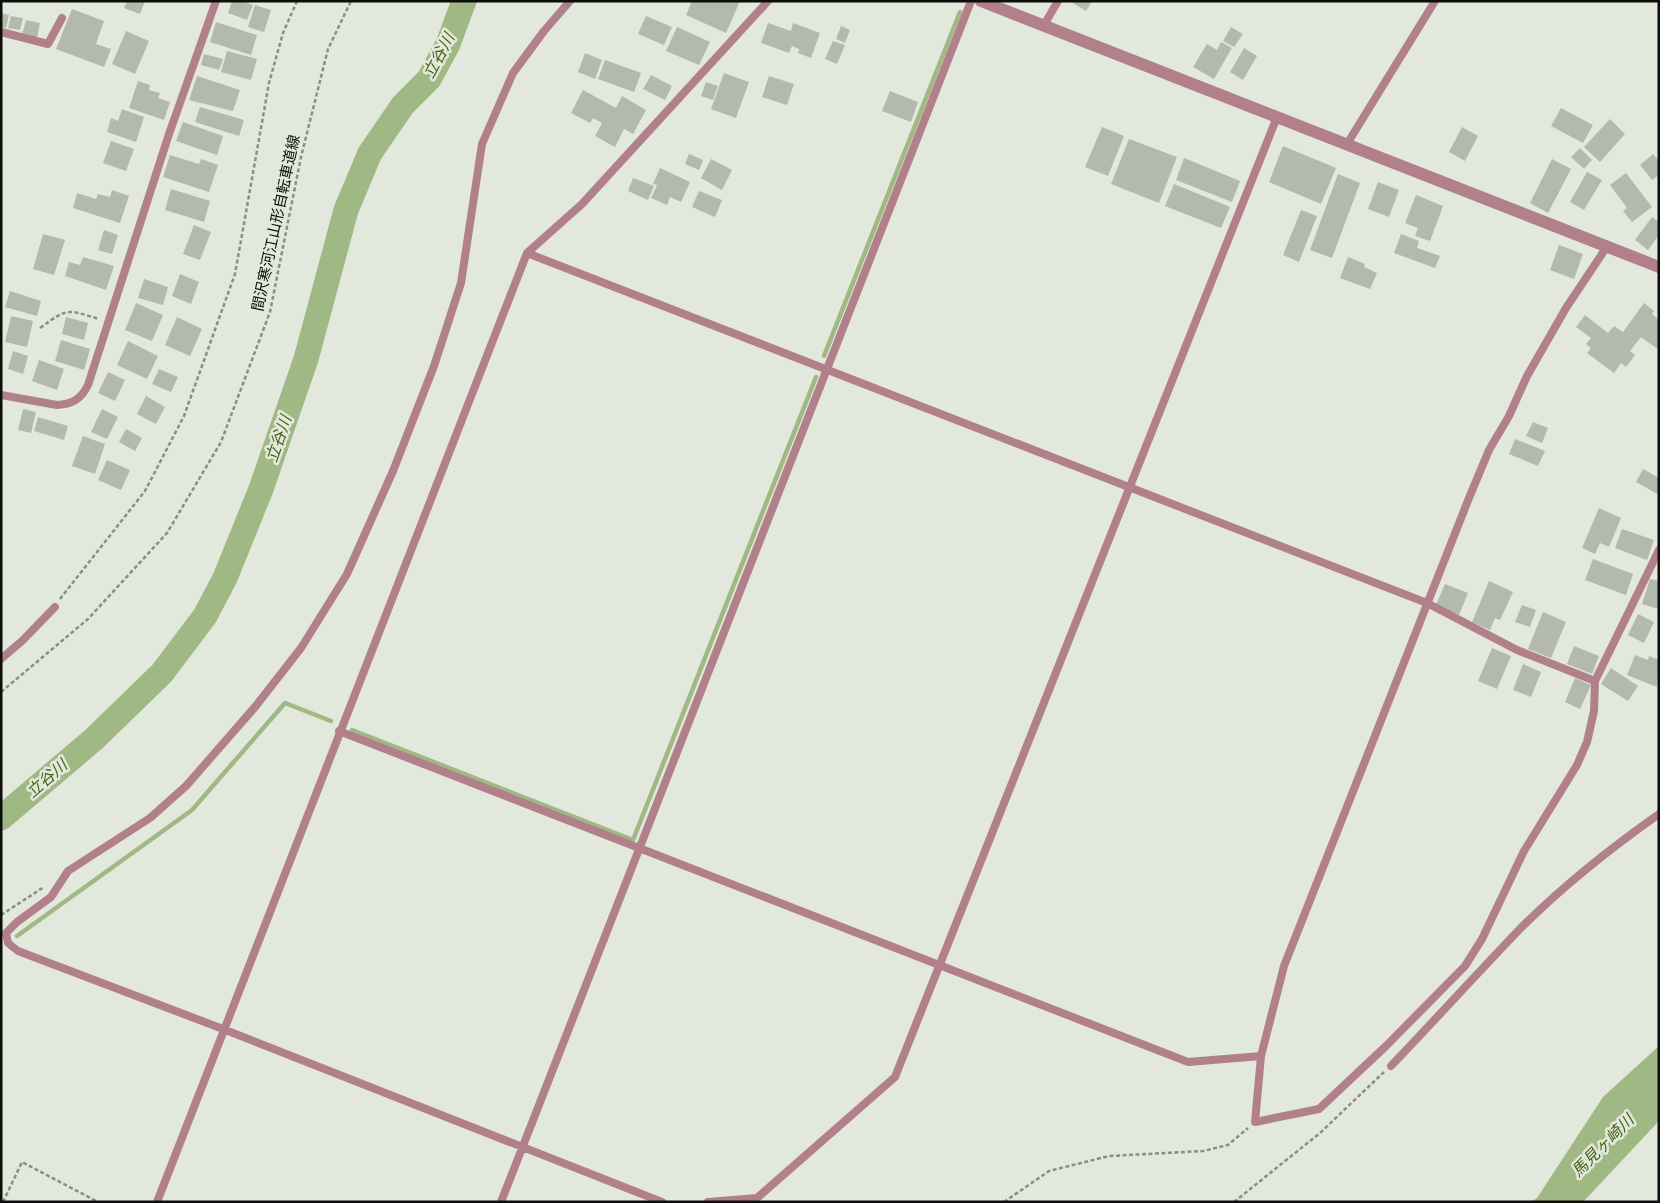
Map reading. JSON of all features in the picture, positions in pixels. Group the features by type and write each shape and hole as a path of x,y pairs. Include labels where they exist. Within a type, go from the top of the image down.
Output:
{"street":[{"path":"981,1 1347,144 1606,248 1659,267"}],"lane":[{"path":"1,395 57,405 66,404 82,397 88,385 109,322 169,134 216,1"},
{"path":"570,1 544,31 513,73 482,144 461,283 431,375 393,471 348,574 301,648 255,707 186,786 150,818 68,871 51,897 17,922 6,933 8,943 18,951 223,1029 662,1202"},
{"path":"157,1202 339,731 527,253 582,204 768,1"},
{"path":"501,1202 971,1"},
{"path":"1044,25 1058,1"},
{"path":"1347,144 1435,1"},
{"path":"1,32 48,44 62,18"},
{"path":"708,1202 757,1198 895,1077 1277,117"},
{"path":"1606,248 1563,314 1489,450 1427,603 1284,966 1261,1056 1255,1122 1319,1109 1386,1046 1465,966 1482,939 1524,851 1577,765 1586,742 1594,711 1595,681 1659,550"},
{"path":"527,253 1427,603 1517,650 1595,681"},
{"path":"1,659 22,642 55,606"},
{"path":"339,731 940,967 1188,1062 1261,1056"},
{"path":"1391,1066 1516,933 1548,902 1592,865 1659,814"}],"path":[{"path":"55,606 145,491 184,416 235,274 269,83 283,33 297,1"},
{"name":"間沢寒河江山形自転車道線","path":"1,692 88,619 167,533 221,442 270,312 301,158 328,49 351,1"},
{"path":"40,328 63,312 71,310 109,322"},
{"path":"1,915 46,886"},
{"path":"1234,1202 1320,1133 1391,1066"},
{"path":"1004,1202 1049,1171 1108,1156 1203,1151 1228,1145 1255,1122"},
{"path":"3,1202 22,1162 98,1202"}],"water":[{"name":"馬見ヶ崎川","path":"1659,1046 1659,1121 1583,1202 1531,1202 1537,1198 1603,1097"}],"building":[{"path":"127,1 145,1 140,14 124,8"},
{"path":"232,1 242,1 253,5 247,20 228,13"},
{"path":"692,1 740,1 726,33 686,15"},
{"path":"1070,1 1092,1 1086,11"},
{"path":"255,5 271,10 264,32 248,27"},
{"path":"72,9 104,21 96,44 111,49 104,67 56,49"},
{"path":"1,13 9,15 6,28 1,27"},
{"path":"11,16 23,18 20,30 8,28"},
{"path":"646,16 672,27 664,45 638,34"},
{"path":"26,20 40,23 37,38 22,35"},
{"path":"216,22 257,35 251,55 210,42"},
{"path":"768,23 791,31 793,23 820,33 811,58 798,53 799,49 792,46 789,53 761,43"},
{"path":"841,26 850,30 845,43 836,39"},
{"path":"677,27 710,42 699,65 666,51"},
{"path":"1231,27 1243,34 1234,47 1223,41"},
{"path":"126,31 149,41 135,74 112,64"},
{"path":"833,41 845,45 837,64 825,59"},
{"path":"1221,42 1232,48 1214,79 1193,67 1207,44 1217,50"},
{"path":"1244,48 1257,56 1243,80 1230,72"},
{"path":"227,51 257,59 251,80 221,72"},
{"path":"585,53 602,60 595,79 578,72"},
{"path":"204,54 223,59 219,70 201,65"},
{"path":"605,60 641,73 634,92 598,79"},
{"path":"724,73 749,82 736,118 711,109"},
{"path":"651,75 672,86 665,100 643,89"},
{"path":"197,76 240,90 233,111 189,100"},
{"path":"769,76 794,84 787,105 762,97"},
{"path":"138,81 150,85 149,90 160,93 158,98 170,102 164,120 129,108"},
{"path":"706,82 718,86 713,100 701,96"},
{"path":"583,90 616,108 622,96 646,110 633,134 624,129 615,147 595,136 602,123 593,118 590,123 571,113"},
{"path":"890,91 918,102 911,122 882,111"},
{"path":"200,107 244,120 239,136 195,122"},
{"path":"1561,108 1593,125 1583,143 1551,126"},
{"path":"122,109 144,117 136,142 107,132 111,118 118,121"},
{"path":"1610,119 1625,134 1600,162 1584,147"},
{"path":"183,122 223,136 217,155 176,141"},
{"path":"1102,127 1124,136 1108,176 1085,167"},
{"path":"1462,127 1478,136 1465,161 1449,152"},
{"path":"1129,139 1177,157 1159,203 1111,184"},
{"path":"111,141 134,149 126,171 103,163"},
{"path":"1283,146 1336,168 1321,204 1269,182"},
{"path":"1580,148 1592,160 1584,169 1571,157"},
{"path":"689,154 703,160 699,170 685,164"},
{"path":"1653,154 1659,161 1659,175 1652,180 1640,165"},
{"path":"170,155 199,164 201,159 218,165 209,192 163,177"},
{"path":"1184,158 1240,181 1232,202 1176,180"},
{"path":"711,159 732,170 722,190 701,178"},
{"path":"1552,159 1571,169 1548,213 1530,203"},
{"path":"660,168 690,182 681,202 670,197 667,205 651,198 657,185 653,184"},
{"path":"1587,172 1602,180 1584,210 1570,202"},
{"path":"1626,173 1652,207 1632,222 1623,211 1627,208 1610,185"},
{"path":"1338,174 1360,183 1332,258 1310,250"},
{"path":"633,178 654,186 648,200 628,191"},
{"path":"1378,182 1399,190 1389,217 1368,209"},
{"path":"1174,184 1230,207 1221,228 1165,206"},
{"path":"171,189 210,201 204,222 165,210"},
{"path":"112,190 129,196 120,223 73,208 77,193 96,199 98,194 110,197"},
{"path":"699,191 722,200 715,217 692,207"},
{"path":"1416,195 1443,206 1430,241 1415,236 1418,228 1405,223"},
{"path":"1301,210 1317,216 1299,262 1283,255"},
{"path":"1652,217 1659,222 1659,235 1648,250 1635,240"},
{"path":"194,225 211,232 200,260 183,254"},
{"path":"104,230 118,235 112,254 98,250"},
{"path":"43,234 65,240 54,275 33,269"},
{"path":"1401,234 1419,241 1417,248 1440,256 1435,268 1394,253"},
{"path":"1559,245 1583,254 1574,279 1550,270"},
{"path":"83,257 114,266 106,290 65,276 69,262 80,265"},
{"path":"1348,257 1365,264 1364,267 1377,273 1370,289 1340,278"},
{"path":"180,274 199,282 191,304 172,296"},
{"path":"144,279 168,287 163,305 138,298"},
{"path":"10,291 41,301 37,316 5,307"},
{"path":"136,303 163,315 152,341 125,330"},
{"path":"1644,303 1654,311 1652,314 1659,320 1659,350 1641,337 1630,351 1635,355 1626,367 1621,363 1614,373 1587,353 1591,348 1586,344 1591,338 1576,327 1585,315 1608,333 1614,326 1623,332"},
{"path":"11,316 33,321 27,347 5,342"},
{"path":"66,317 88,323 84,340 62,334"},
{"path":"177,317 202,329 190,356 165,345"},
{"path":"61,340 90,349 84,370 55,361"},
{"path":"128,341 158,356 147,379 117,365"},
{"path":"13,351 28,356 23,374 8,369"},
{"path":"39,360 64,369 57,390 32,381"},
{"path":"159,369 178,377 171,392 152,384"},
{"path":"108,372 125,380 115,401 98,393"},
{"path":"146,396 165,407 156,424 137,414"},
{"path":"23,409 36,412 31,433 18,430"},
{"path":"102,409 118,417 107,439 91,432"},
{"path":"38,417 68,426 64,440 34,431"},
{"path":"1533,422 1548,428 1542,443 1526,436"},
{"path":"126,429 142,438 135,451 119,442"},
{"path":"83,436 105,444 95,474 72,466"},
{"path":"1515,439 1545,451 1538,466 1509,454"},
{"path":"107,460 130,470 121,490 98,480"},
{"path":"1643,469 1659,478 1659,495 1636,482"},
{"path":"1599,508 1621,518 1609,547 1600,543 1595,554 1582,548"},
{"path":"1622,529 1654,540 1647,560 1615,548"},
{"path":"1593,559 1633,574 1626,595 1585,580"},
{"path":"1650,579 1659,581 1659,609 1642,604"},
{"path":"1489,581 1513,592 1500,620 1495,618 1490,630 1472,622"},
{"path":"1445,584 1468,593 1459,615 1436,605"},
{"path":"1522,605 1536,610 1530,627 1515,622"},
{"path":"1543,612 1566,622 1551,658 1528,649"},
{"path":"1638,614 1654,622 1644,643 1628,635"},
{"path":"1574,646 1599,656 1592,674 1567,664"},
{"path":"1492,648 1511,656 1497,689 1478,681"},
{"path":"1635,655 1648,660 1649,656 1659,660 1657,687 1627,675"},
{"path":"1523,664 1541,672 1531,697 1513,690"},
{"path":"1611,668 1638,686 1628,701 1601,684"},
{"path":"1575,678 1591,685 1580,709 1565,702"}],"waterway":[{"name":"立谷川","path":"1,818 94,739 162,673 205,616 225,578 261,489 306,359 346,210 370,153 403,105 429,79 448,44 464,1"},
{"path":"824,356 960,12"},
{"path":"352,730 633,840 816,377"},
{"path":"17,936 192,810 285,703 331,721"}]}
